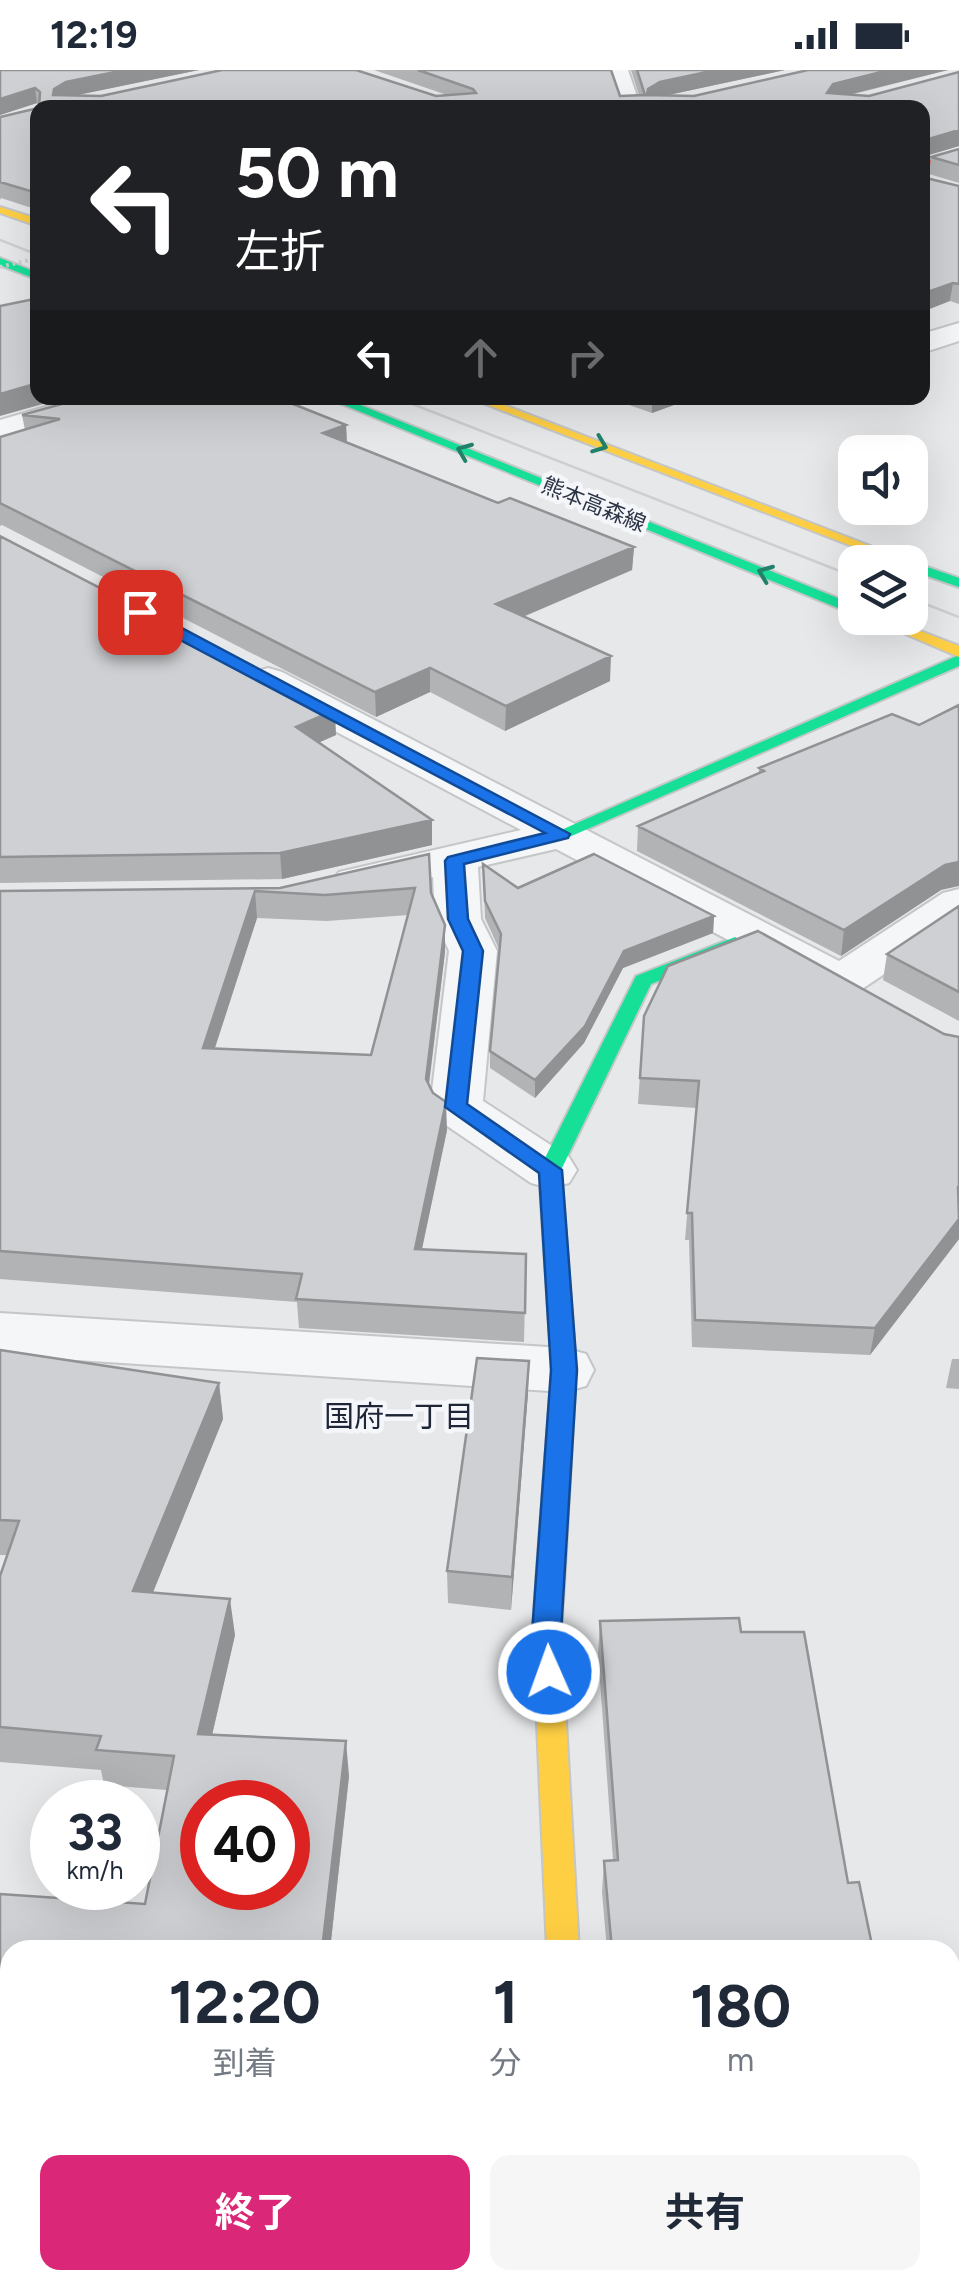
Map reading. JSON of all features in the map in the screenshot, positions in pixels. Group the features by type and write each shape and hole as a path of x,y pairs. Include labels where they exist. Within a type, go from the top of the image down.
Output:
{"main road":[{"path":"930,163 959,155"},
{"path":"0,210 30,220"},
{"path":"0,261 30,274"},
{"name":"熊本高森線","path":"349,405 838,603"},
{"path":"494,405 858,545"},
{"path":"928,572 959,583"},
{"path":"917,635 959,652"},
{"path":"561,834 959,660"},
{"path":"563,1940 546,1633 564,1370 550,1170 643,980 758,934"}],"street":[{"path":"618,70 627,100"},
{"path":"930,341 959,332"},
{"path":"930,356 959,365"},
{"path":"0,430 83,405"},
{"path":"228,659 758,934 892,1009"},
{"path":"320,889 561,834"},
{"path":"454,861 458,919 473,951 456,1107 550,1170"},
{"path":"842,982 959,903"},
{"path":"0,1334 564,1370"}],"building":[{"path":"0,70 125,70 66,82 54,89 53,95 101,96 222,70 356,70 436,96 476,93 418,70 611,70 620,96 645,95 637,70 716,70 660,82 648,89 647,95 694,96 808,70 889,70 833,84 827,93 869,96 959,72 959,130 930,139 930,100 40,100 40,92 35,88 0,99"},
{"path":"30,110 30,191 0,182 0,117"},
{"path":"959,149 959,165 931,157"},
{"path":"930,179 959,186 959,284 930,291"},
{"path":"30,300 30,385 0,394 0,306"},
{"path":"58,405 296,405 346,425 323,433 498,503 510,498 634,547 496,604 611,656 506,706 430,668 375,692 0,503 0,437 60,419 22,415"},
{"path":"0,536 335,710 296,727 432,820 280,853 0,857"},
{"path":"959,705 959,862 945,865 844,930 638,826 764,771 759,768 892,714 919,725"},
{"path":"429,854 431,893 445,925 426,1079 433,1093 446,1102 415,1249 526,1254 525,1313 296,1299 302,1274 0,1251 0,891 280,888","holes":["415,888 371,1055 203,1048 255,891 325,895"]},
{"path":"594,854 714,916 624,951 585,1026 535,1080 490,1051 501,934 485,901 483,864 518,888"},
{"path":"959,906 959,992 887,954"},
{"path":"758,931 944,1034 959,1037 959,1219 875,1328 695,1320 692,1213 687,1213 699,1081 640,1078 644,1016 668,966"},
{"path":"0,1350 219,1383 133,1591 230,1599 198,1734 346,1741 323,1940 0,1940 0,1894 30,1896 30,1910 160,1910 160,1827 174,1756 96,1750 101,1736 0,1727 0,1576 19,1521 0,1520"},
{"path":"477,1358 529,1361 512,1577 447,1571"},
{"path":"739,1618 741,1632 804,1632 848,1883 859,1882 871,1940 611,1940 604,1861 618,1860 600,1621"}],"tram line":[{"path":"0,240 30,252"},
{"path":"415,405 838,570"},
{"path":"928,605 959,617"}],"railway":[{"path":"0,267 30,260"}],"traffic: fast":[{"path":"0,261 30,274"},
{"path":"350,405 838,603"},
{"path":"928,572 959,583"},
{"path":"561,834 959,660"},
{"path":"551,1568 564,1370 550,1170 643,980 735,943"}],"traffic: slow":[{"path":"0,210 30,220"},
{"path":"494,405 861,545"},
{"path":"917,635 959,652"},
{"path":"551,1568 547,1633 562,1940"}],"traffic: jam":[{"path":"930,163 959,155"}],"district":[{"name":"国府一丁目","path":"399,1417"}],"route":[{"path":"140,612 561,834 454,861 458,919 473,951 456,1107 550,1170 564,1370 546,1633 549,1672"}]}
